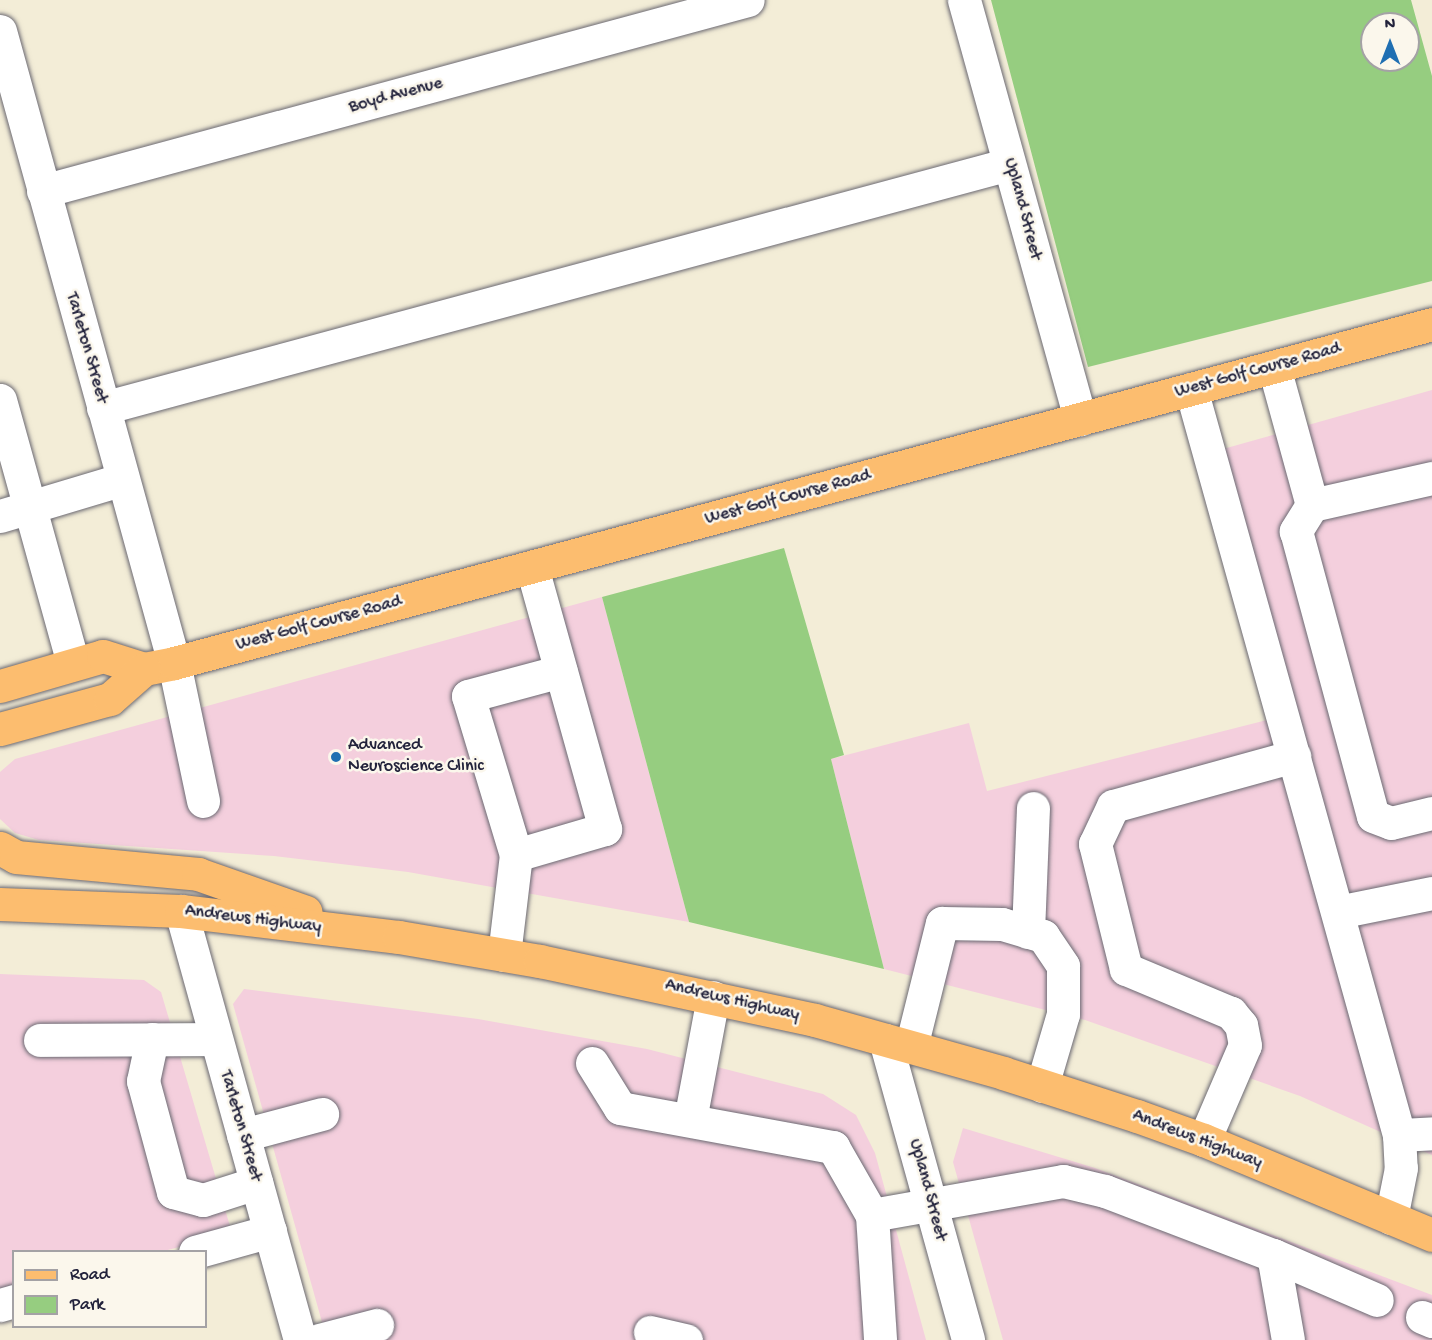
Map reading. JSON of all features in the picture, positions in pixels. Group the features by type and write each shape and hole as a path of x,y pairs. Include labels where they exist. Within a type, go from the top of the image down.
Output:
{"main road":[{"name":"West Golf Course Road","path":"0,729 110,699 159,666 1432,324"},
{"path":"0,686 103,656 159,666"},
{"path":"0,848 16,857 198,874 370,934"},
{"name":"Andrews Highway","path":"0,904 181,911 370,934 504,955 713,997 898,1043 1042,1086 1204,1140 1432,1235"}],"street":[{"name":"Boyd Avenue","path":"43,191 748,0"},
{"name":"Upland Street","path":"964,0 1080,419"},
{"name":"Tarleton Street","path":"0,31 123,479 159,666 203,801"},
{"path":"103,408 1009,164"},
{"path":"1274,367 1312,506"},
{"path":"1191,389 1399,1135 1401,1168 1391,1218"},
{"path":"0,400 14,512 73,664"},
{"path":"1432,478 1312,506 1296,531 1373,816 1391,823 1432,813"},
{"path":"14,512 123,479"},
{"path":"516,855 605,829 532,567"},
{"path":"504,955 516,855 468,696 561,671"},
{"path":"1204,1140 1245,1045 1241,1025 1231,1013 1126,969 1095,844 1113,806 1294,756"},
{"path":"1028,932 1034,808"},
{"path":"1338,912 1432,893"},
{"name":"Tarleton Street","path":"181,911 300,1340"},
{"path":"898,1043 942,922 1002,924 1043,936 1062,966 1062,1014 1042,1086"},
{"path":"690,1120 713,997"},
{"path":"152,1039 143,1082 173,1192 203,1200 256,1183"},
{"path":"40,1040 215,1039"},
{"name":"Upland Street","path":"898,1043 931,1204 968,1340"},
{"path":"592,1063 620,1108 833,1147 872,1215 880,1340"},
{"path":"243,1135 322,1114"},
{"path":"1399,1135 1432,1133"},
{"path":"872,1215 1063,1181 1105,1191 1273,1255 1377,1300"},
{"path":"199,1250 270,1231"},
{"path":"1273,1255 1288,1340"},
{"path":"319,1340 377,1324"},
{"path":"650,1332 686,1340"}],"shaded area":[{"path":"1432,390 1432,1155 1300,1096 1085,1020 884,969 831,759 969,723 987,791 1287,715 1216,451"},
{"path":"602,597 689,922 408,872 274,856 39,840 15,833 0,819 0,772 15,759"},
{"path":"0,974 144,980 161,992 232,1233 168,1250 12,1250 12,1292 0,1296"},
{"path":"244,989 478,1019 647,1049 823,1094 856,1115 875,1153 926,1340 327,1340 233,1004"},
{"path":"963,1128 1095,1168 1432,1295 1432,1340 1003,1340 953,1162"}],"green space":[{"path":"991,0 1411,0 1414,12 1360,12 1360,72 1420,72 1420,33 1432,76 1432,281 1088,367"},
{"path":"784,548 844,755 831,759 884,969 689,922 602,597"}],"place":[{"name":"Advanced Neuroscience Clinic","path":"336,757"}]}
